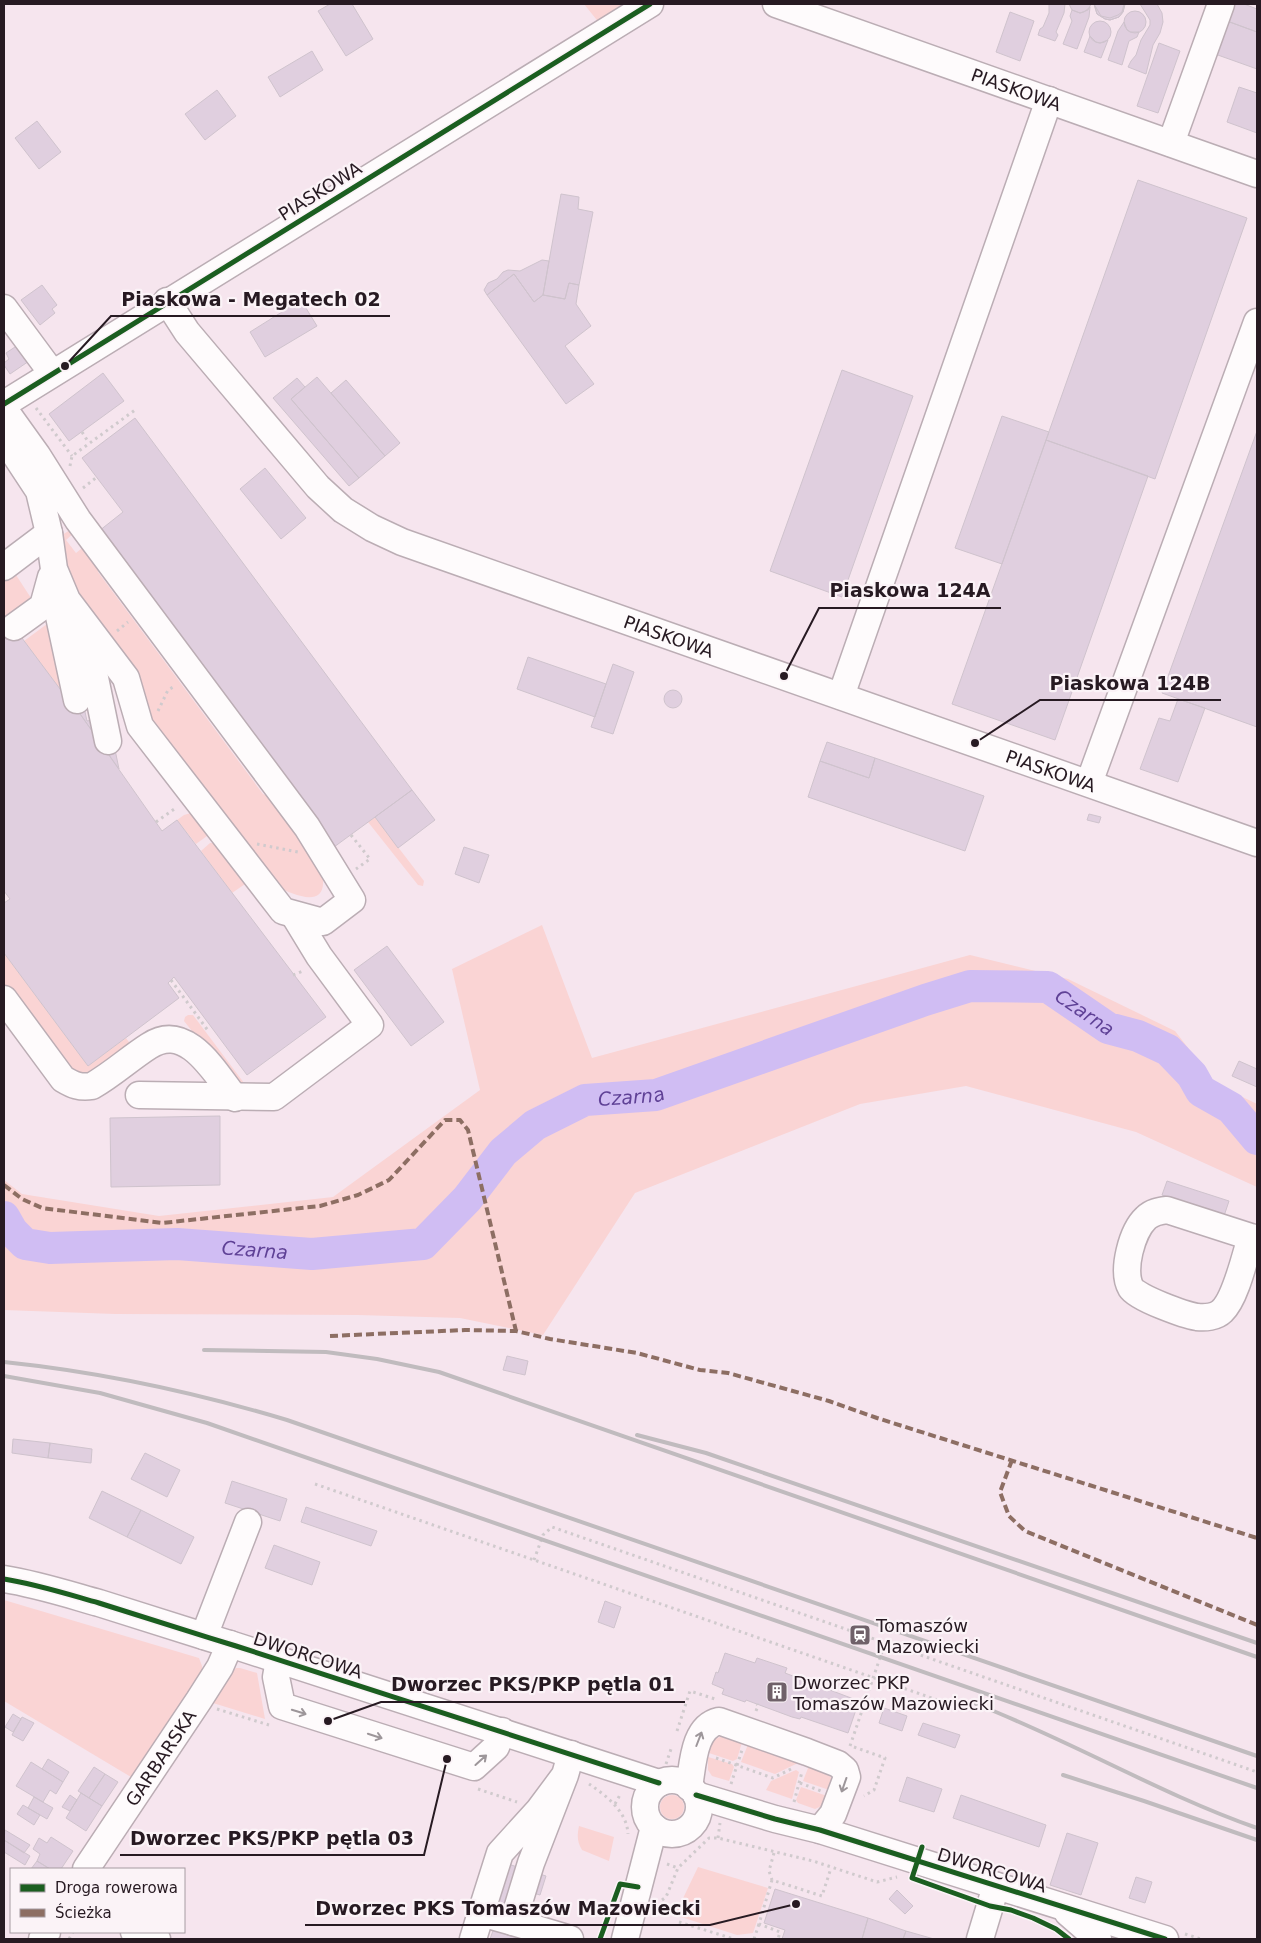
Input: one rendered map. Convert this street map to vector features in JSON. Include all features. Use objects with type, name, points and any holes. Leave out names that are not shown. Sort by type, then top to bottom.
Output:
[{"type":"street","name":"PIASKOWA","points":[[4,404],[167,301],[650,4]]},
{"type":"street","name":"PIASKOWA","points":[[776,4],[1257,174]]},
{"type":"street","points":[[1171,143],[1221,4]]},
{"type":"street","points":[[841,696],[1049,100]]},
{"type":"street","name":"PIASKOWA","points":[[167,301],[187,332],[318,487],[344,510],[372,528],[412,546],[1257,843]]},
{"type":"street","points":[[4,308],[52,374]]},
{"type":"street","points":[[1089,783],[1257,322]]},
{"type":"street","points":[[4,409],[78,520],[308,827],[352,900],[323,922],[283,911],[140,726],[126,678],[76,613],[54,569]]},
{"type":"street","points":[[4,438],[39,491],[49,533],[57,607],[76,700]]},
{"type":"street","points":[[4,567],[49,533]]},
{"type":"street","points":[[14,627],[43,606],[54,569]]},
{"type":"street","points":[[76,613],[93,720]]},
{"type":"street","points":[[76,613],[108,741]]},
{"type":"street","points":[[139,1095],[235,1098],[274,1097],[370,1026],[319,956],[294,915]]},
{"type":"street","points":[[4,999],[63,1078],[74,1086],[83,1088],[92,1086],[151,1044],[164,1039],[178,1040],[190,1045],[201,1055],[235,1098]]},
{"type":"street","points":[[1167,1210],[1254,1238],[1230,1302],[1221,1313],[1209,1317],[1196,1316],[1143,1298],[1132,1291],[1127,1280],[1126,1266],[1137,1231],[1145,1218],[1155,1212],[1167,1210]]},
{"type":"street","points":[[204,1636],[248,1522]]},
{"type":"street","name":"DWORCOWA","points":[[4,1579],[27,1582],[204,1636],[502,1731],[573,1763],[624,1789],[666,1824],[775,1819]]},
{"type":"street","name":"GARBARSKA","points":[[87,1868],[199,1700],[220,1667],[230,1644]]},
{"type":"street","points":[[279,1660],[276,1677],[282,1706],[378,1737],[474,1767],[496,1747],[502,1731]]},
{"type":"street","points":[[626,1936],[645,1856],[666,1824],[697,1815],[698,1805],[692,1791],[685,1744],[710,1723],[719,1721],[838,1764],[845,1770],[846,1777],[833,1814],[820,1830]]},
{"type":"street","points":[[504,1920],[500,1852],[545,1812],[573,1763]]},
{"type":"street","name":"DWORCOWA","points":[[573,1763],[660,1773],[670,1780],[680,1782],[692,1791],[775,1819],[820,1830],[915,1870],[996,1886],[1161,1936]]},
{"type":"street","points":[[626,1936],[656,1900],[666,1824],[646,1799],[660,1773]]},
{"type":"street","points":[[473,1939],[504,1920],[545,1868],[545,1812]]},
{"type":"street","points":[[980,1939],[996,1886]]},
{"type":"street","points":[[1060,1906],[1098,1939]]},
{"type":"street","points":[[504,1920],[558,1938]]},
{"type":"street","points":[[137,1933],[157,1939]]},
{"type":"path","points":[[69,473],[72,456],[134,410]]},
{"type":"path","points":[[82,432],[89,443]]},
{"type":"path","points":[[249,842],[312,855],[326,856]]},
{"type":"path","points":[[171,980],[212,1035]]},
{"type":"path","points":[[315,1484],[952,1705]]},
{"type":"path","points":[[534,1560],[543,1535],[552,1527],[1257,1772]]},
{"type":"path","points":[[850,1746],[885,1643]]},
{"type":"path","points":[[685,1744],[690,1691],[718,1700]]},
{"type":"path","points":[[841,1743],[885,1758],[874,1790],[860,1798]]},
{"type":"path","points":[[660,1773],[666,1764],[672,1744],[685,1744],[773,1778],[795,1768]]},
{"type":"path","points":[[573,1763],[591,1785],[615,1804],[628,1826],[628,1839]]},
{"type":"path","points":[[656,1900],[666,1897],[678,1868],[710,1838],[718,1838],[813,1861],[877,1882],[902,1876],[915,1870]]},
{"type":"path","points":[[754,1939],[772,1880],[769,1871],[774,1853]]},
{"type":"path","points":[[772,1880],[822,1896],[831,1868]]},
{"type":"path","points":[[678,1922],[734,1939]]},
{"type":"path","points":[[759,1924],[780,1932],[778,1939]]},
{"type":"path","points":[[1161,1936],[1201,1939]]},
{"type":"shaded area","points":[[584,4],[632,4],[600,24]]},
{"type":"shaded area","points":[[70,530],[76,531],[66,540],[76,553],[87,544],[96,556],[98,572],[263,794],[282,805],[319,867],[323,880],[322,889],[319,894],[313,897],[299,896],[278,887],[148,715],[75,594],[66,573],[62,535]]},
{"type":"shaded area","points":[[12,574],[16,575],[31,601],[8,619],[4,614],[4,577]]},
{"type":"shaded area","points":[[47,624],[50,625],[69,701],[24,641]]},
{"type":"shaded area","points":[[191,813],[208,832],[207,836],[196,844],[177,820]]},
{"type":"shaded area","points":[[375,817],[424,881],[423,886],[418,885],[368,822]]},
{"type":"shaded area","points":[[210,843],[215,843],[248,882],[232,893],[201,851]]},
{"type":"shaded area","points":[[542,925],[592,1058],[970,955],[1068,979],[1175,1031],[1216,1084],[1257,1104],[1257,1187],[1136,1132],[966,1086],[860,1104],[635,1193],[543,1335],[460,1318],[358,1315],[115,1314],[4,1310],[4,1180],[22,1194],[159,1216],[333,1197],[480,1090],[452,969]]},
{"type":"shaded area","points":[[4,953],[88,1066],[126,1038],[134,1049],[96,1076],[75,1077],[4,987]]},
{"type":"shaded area","points":[[188,1015],[193,1015],[244,1083],[236,1082],[228,1076],[184,1021]]},
{"type":"shaded area","points":[[4,1600],[199,1658],[202,1666],[202,1675],[136,1780],[4,1701]]},
{"type":"shaded area","points":[[236,1668],[257,1673],[265,1719],[213,1703]]},
{"type":"shaded area","points":[[728,1735],[743,1739],[737,1759],[733,1761],[703,1751],[714,1740]]},
{"type":"shaded area","points":[[749,1742],[799,1759],[798,1763],[775,1774],[741,1762]]},
{"type":"shaded area","points":[[708,1757],[732,1764],[734,1767],[729,1781],[712,1776],[708,1770]]},
{"type":"shaded area","points":[[810,1763],[831,1777],[835,1786],[835,1792],[803,1781]]},
{"type":"shaded area","points":[[796,1770],[799,1772],[792,1799],[766,1790],[771,1781]]},
{"type":"shaded area","points":[[801,1787],[827,1796],[824,1805],[815,1809],[798,1803],[796,1800]]},
{"type":"shaded area","points":[[672,1795],[681,1798],[684,1807],[681,1816],[672,1819],[663,1816],[660,1807],[663,1798]]},
{"type":"shaded area","points":[[579,1826],[614,1837],[609,1861],[582,1850],[578,1838]]},
{"type":"shaded area","points":[[698,1867],[768,1888],[753,1933],[737,1935],[675,1915]]},
{"type":"building","points":[[330,4],[352,4],[373,39],[346,56],[318,11]]},
{"type":"building","points":[[1049,4],[1065,4],[1055,41],[1038,35],[1049,13]]},
{"type":"building","points":[[1069,4],[1091,4],[1088,10],[1080,13],[1072,10]]},
{"type":"building","points":[[1094,4],[1101,16],[1110,18],[1122,12],[1125,4],[1123,12],[1119,17],[1110,20],[1105,19],[1097,14]]},
{"type":"building","points":[[1094,4],[1125,4],[1123,12],[1119,17],[1110,20],[1097,14]]},
{"type":"building","points":[[1140,4],[1157,4],[1162,13],[1163,22],[1160,33],[1153,45],[1146,74],[1128,67],[1136,55],[1141,40],[1150,25],[1150,20]]},
{"type":"building","points":[[1233,4],[1244,4],[1257,9],[1257,32],[1227,21]]},
{"type":"building","points":[[1090,7],[1089,17],[1077,49],[1063,44],[1072,21],[1070,16],[1072,10],[1080,13]]},
{"type":"building","points":[[1135,11],[1143,14],[1146,22],[1143,30],[1135,33],[1127,30],[1124,22],[1127,14]]},
{"type":"building","points":[[1010,12],[1034,21],[1020,61],[996,52]]},
{"type":"building","points":[[1100,21],[1108,24],[1111,32],[1108,40],[1100,43],[1092,40],[1089,32],[1092,24]]},
{"type":"building","points":[[1227,21],[1257,32],[1257,69],[1215,54]]},
{"type":"building","points":[[1124,22],[1127,30],[1130,32],[1139,32],[1137,37],[1129,41],[1122,65],[1108,60],[1118,31]]},
{"type":"building","points":[[1090,36],[1100,43],[1108,40],[1101,58],[1084,52]]},
{"type":"building","points":[[1159,43],[1180,51],[1158,113],[1137,106]]},
{"type":"building","points":[[312,51],[323,70],[280,97],[268,77]]},
{"type":"building","points":[[1239,87],[1257,93],[1257,133],[1227,122]]},
{"type":"building","points":[[217,90],[236,116],[205,140],[185,114]]},
{"type":"building","points":[[37,121],[61,152],[39,169],[15,138]]},
{"type":"building","points":[[1138,180],[1247,218],[1155,479],[1046,440]]},
{"type":"building","points":[[561,194],[579,197],[578,209],[593,212],[579,285],[569,283],[565,299],[543,295]]},
{"type":"building","points":[[542,260],[549,261],[543,295],[534,302],[514,274],[487,295],[484,290],[488,283],[497,279],[503,272],[508,270],[520,271]]},
{"type":"building","points":[[514,274],[534,302],[543,295],[565,299],[569,283],[579,285],[576,304],[591,326],[565,346],[594,384],[566,404],[487,295]]},
{"type":"building","points":[[42,285],[57,305],[52,309],[55,313],[40,325],[21,300]]},
{"type":"building","points":[[301,300],[317,326],[265,357],[250,332]]},
{"type":"building","points":[[18,345],[35,357],[10,374],[4,365],[9,359],[6,353]]},
{"type":"building","points":[[842,370],[913,396],[842,597],[770,571]]},
{"type":"building","points":[[103,373],[124,401],[69,441],[49,414]]},
{"type":"building","points":[[317,377],[385,456],[359,478],[291,399]]},
{"type":"building","points":[[297,378],[305,387],[291,399],[359,478],[349,486],[273,398]]},
{"type":"building","points":[[346,380],[400,443],[385,456],[331,393]]},
{"type":"building","points":[[1002,416],[1049,432],[1002,564],[955,548]]},
{"type":"building","points":[[135,418],[412,790],[334,847],[99,531],[123,512],[82,458]]},
{"type":"building","points":[[1257,431],[1257,727],[1162,693]]},
{"type":"building","points":[[1046,440],[1148,476],[1055,740],[952,704]]},
{"type":"building","points":[[265,468],[306,518],[281,539],[240,489]]},
{"type":"building","points":[[4,614],[69,701],[71,701],[162,831],[177,820],[326,1017],[247,1075],[174,977],[168,983],[179,998],[88,1066],[4,953],[4,903],[10,899],[4,891]]},
{"type":"building","points":[[528,657],[606,684],[595,717],[517,689]]},
{"type":"building","points":[[613,664],[634,672],[613,734],[591,727]]},
{"type":"building","points":[[669,690],[677,690],[682,695],[680,706],[669,708],[664,703],[664,695]]},
{"type":"building","points":[[82,698],[87,721],[93,720],[113,740],[119,769],[71,701]]},
{"type":"building","points":[[1178,699],[1205,708],[1178,782],[1140,769],[1159,718],[1170,721]]},
{"type":"building","points":[[827,742],[875,758],[869,778],[820,761]]},
{"type":"building","points":[[875,758],[984,796],[965,851],[808,797],[820,761],[869,778]]},
{"type":"building","points":[[412,790],[435,820],[398,848],[375,817]]},
{"type":"building","points":[[1089,814],[1101,817],[1099,823],[1087,820]]},
{"type":"building","points":[[464,847],[489,855],[479,883],[455,874]]},
{"type":"building","points":[[387,946],[444,1022],[411,1046],[354,970]]},
{"type":"building","points":[[1239,1061],[1257,1069],[1257,1087],[1232,1076]]},
{"type":"building","points":[[220,1116],[220,1185],[111,1187],[110,1118]]},
{"type":"building","points":[[1167,1181],[1229,1201],[1224,1216],[1162,1195]]},
{"type":"building","points":[[507,1356],[528,1361],[525,1375],[503,1370]]},
{"type":"building","points":[[13,1439],[50,1443],[48,1458],[12,1453]]},
{"type":"building","points":[[50,1443],[92,1449],[91,1463],[48,1458]]},
{"type":"building","points":[[145,1453],[180,1470],[167,1497],[131,1479]]},
{"type":"building","points":[[232,1481],[287,1499],[280,1521],[225,1503]]},
{"type":"building","points":[[102,1491],[141,1510],[127,1537],[89,1518]]},
{"type":"building","points":[[306,1507],[377,1531],[371,1546],[301,1522]]},
{"type":"building","points":[[141,1510],[194,1537],[181,1564],[127,1537]]},
{"type":"building","points":[[274,1545],[320,1562],[312,1585],[265,1568]]},
{"type":"building","points":[[605,1601],[621,1607],[614,1628],[598,1622]]},
{"type":"building","name":"Dworzec PKP Tomaszów Mazowiecki","points":[[725,1653],[755,1663],[757,1658],[787,1668],[785,1673],[859,1701],[848,1733],[722,1694],[724,1689],[712,1684]]},
{"type":"building","points":[[884,1708],[907,1716],[902,1731],[879,1723]]},
{"type":"building","points":[[13,1714],[21,1719],[13,1732],[5,1727]]},
{"type":"building","points":[[22,1717],[34,1723],[23,1741],[12,1735]]},
{"type":"building","points":[[923,1723],[960,1735],[955,1748],[918,1735]]},
{"type":"building","points":[[48,1759],[69,1772],[63,1782],[42,1769]]},
{"type":"building","points":[[31,1762],[63,1782],[56,1794],[50,1790],[43,1802],[16,1786]]},
{"type":"building","points":[[94,1767],[105,1774],[89,1798],[78,1791]]},
{"type":"building","points":[[105,1774],[118,1782],[102,1806],[89,1798]]},
{"type":"building","points":[[907,1777],[942,1789],[934,1812],[899,1801]]},
{"type":"building","points":[[81,1793],[102,1806],[86,1831],[66,1818]]},
{"type":"building","points":[[70,1795],[77,1800],[70,1811],[62,1807]]},
{"type":"building","points":[[961,1795],[1046,1825],[1039,1847],[953,1818]]},
{"type":"building","points":[[34,1797],[53,1808],[47,1819],[28,1808]]},
{"type":"building","points":[[23,1805],[40,1815],[34,1825],[17,1814]]},
{"type":"building","points":[[5,1830],[30,1845],[24,1853],[4,1840]]},
{"type":"building","points":[[1067,1833],[1098,1843],[1081,1895],[1050,1885]]},
{"type":"building","points":[[51,1837],[73,1851],[62,1868],[48,1868],[37,1861],[40,1854],[33,1849],[39,1838],[47,1843]]},
{"type":"building","points":[[4,1840],[30,1856],[25,1865],[4,1852]]},
{"type":"building","points":[[489,1858],[546,1876],[540,1895],[520,1889],[512,1916],[492,1910]]},
{"type":"building","points":[[37,1861],[48,1868],[32,1868]]},
{"type":"building","points":[[1136,1877],[1152,1882],[1145,1903],[1129,1898]]},
{"type":"building","points":[[775,1889],[868,1918],[862,1939],[782,1939],[785,1930],[764,1923]]},
{"type":"building","points":[[897,1890],[913,1906],[905,1914],[889,1899]]},
{"type":"building","points":[[868,1918],[906,1931],[903,1939],[862,1939]]},
{"type":"building","points":[[494,1928],[526,1939],[490,1939]]},
{"type":"building","points":[[906,1931],[934,1939],[903,1939]]},
{"type":"waterway","name":"Czarna","points":[[4,1217],[12,1231],[25,1244],[50,1248],[177,1244],[312,1254],[423,1244],[467,1199],[503,1152],[535,1125],[585,1100],[656,1095],[925,1000],[970,986],[1048,987],[1108,1028],[1138,1036],[1168,1050],[1192,1075],[1201,1091],[1231,1108],[1257,1139]]},
{"type":"railway","points":[[204,1350],[326,1352],[377,1359],[439,1372],[1257,1657]]},
{"type":"railway","points":[[4,1362],[76,1371],[147,1384],[287,1420],[1257,1756]]},
{"type":"railway","points":[[4,1376],[100,1393],[207,1423],[1257,1788]]},
{"type":"railway","points":[[637,1435],[706,1453],[1257,1643]]},
{"type":"railway","points":[[976,1704],[1047,1734],[1151,1784],[1257,1828]]},
{"type":"railway","points":[[1063,1775],[1257,1840]]},
{"type":"marked path","points":[[4,1185],[22,1199],[42,1208],[162,1223],[320,1206],[358,1195],[389,1180],[445,1120],[460,1120],[468,1130],[516,1331]]},
{"type":"marked path","points":[[330,1336],[465,1330],[516,1331],[550,1339],[637,1353],[700,1370],[728,1373],[829,1401],[877,1418],[1257,1538]]},
{"type":"marked path","points":[[1012,1460],[1000,1492],[1009,1516],[1025,1531],[1257,1625]]},
{"type":"cycle path","points":[[4,404],[650,4]]},
{"type":"cycle path","points":[[4,1579],[40,1586],[99,1603],[659,1783]]},
{"type":"cycle path","points":[[696,1795],[775,1819],[820,1830],[1165,1939]]},
{"type":"cycle path","points":[[922,1847],[912,1878],[990,1906],[1011,1910],[1033,1918],[1056,1929],[1069,1939]]},
{"type":"cycle path","points":[[600,1939],[620,1884],[638,1887]]},
{"type":"place","name":"Piaskowa - Megatech 02","points":[[65,366]]},
{"type":"place","name":"Piaskowa 124A","points":[[784,676]]},
{"type":"place","name":"Piaskowa 124B","points":[[975,743]]},
{"type":"place","name":"Tomaszów Mazowiecki","points":[[860,1635]]},
{"type":"place","name":"Dworzec PKP Tomaszów Mazowiecki","points":[[777,1692]]},
{"type":"place","name":"Dworzec PKS/PKP pętla 01","points":[[328,1721]]},
{"type":"place","name":"Dworzec PKS/PKP pętla 03","points":[[447,1759]]},
{"type":"place","name":"Dworzec PKS Tomaszów Mazowiecki","points":[[796,1904]]}]
